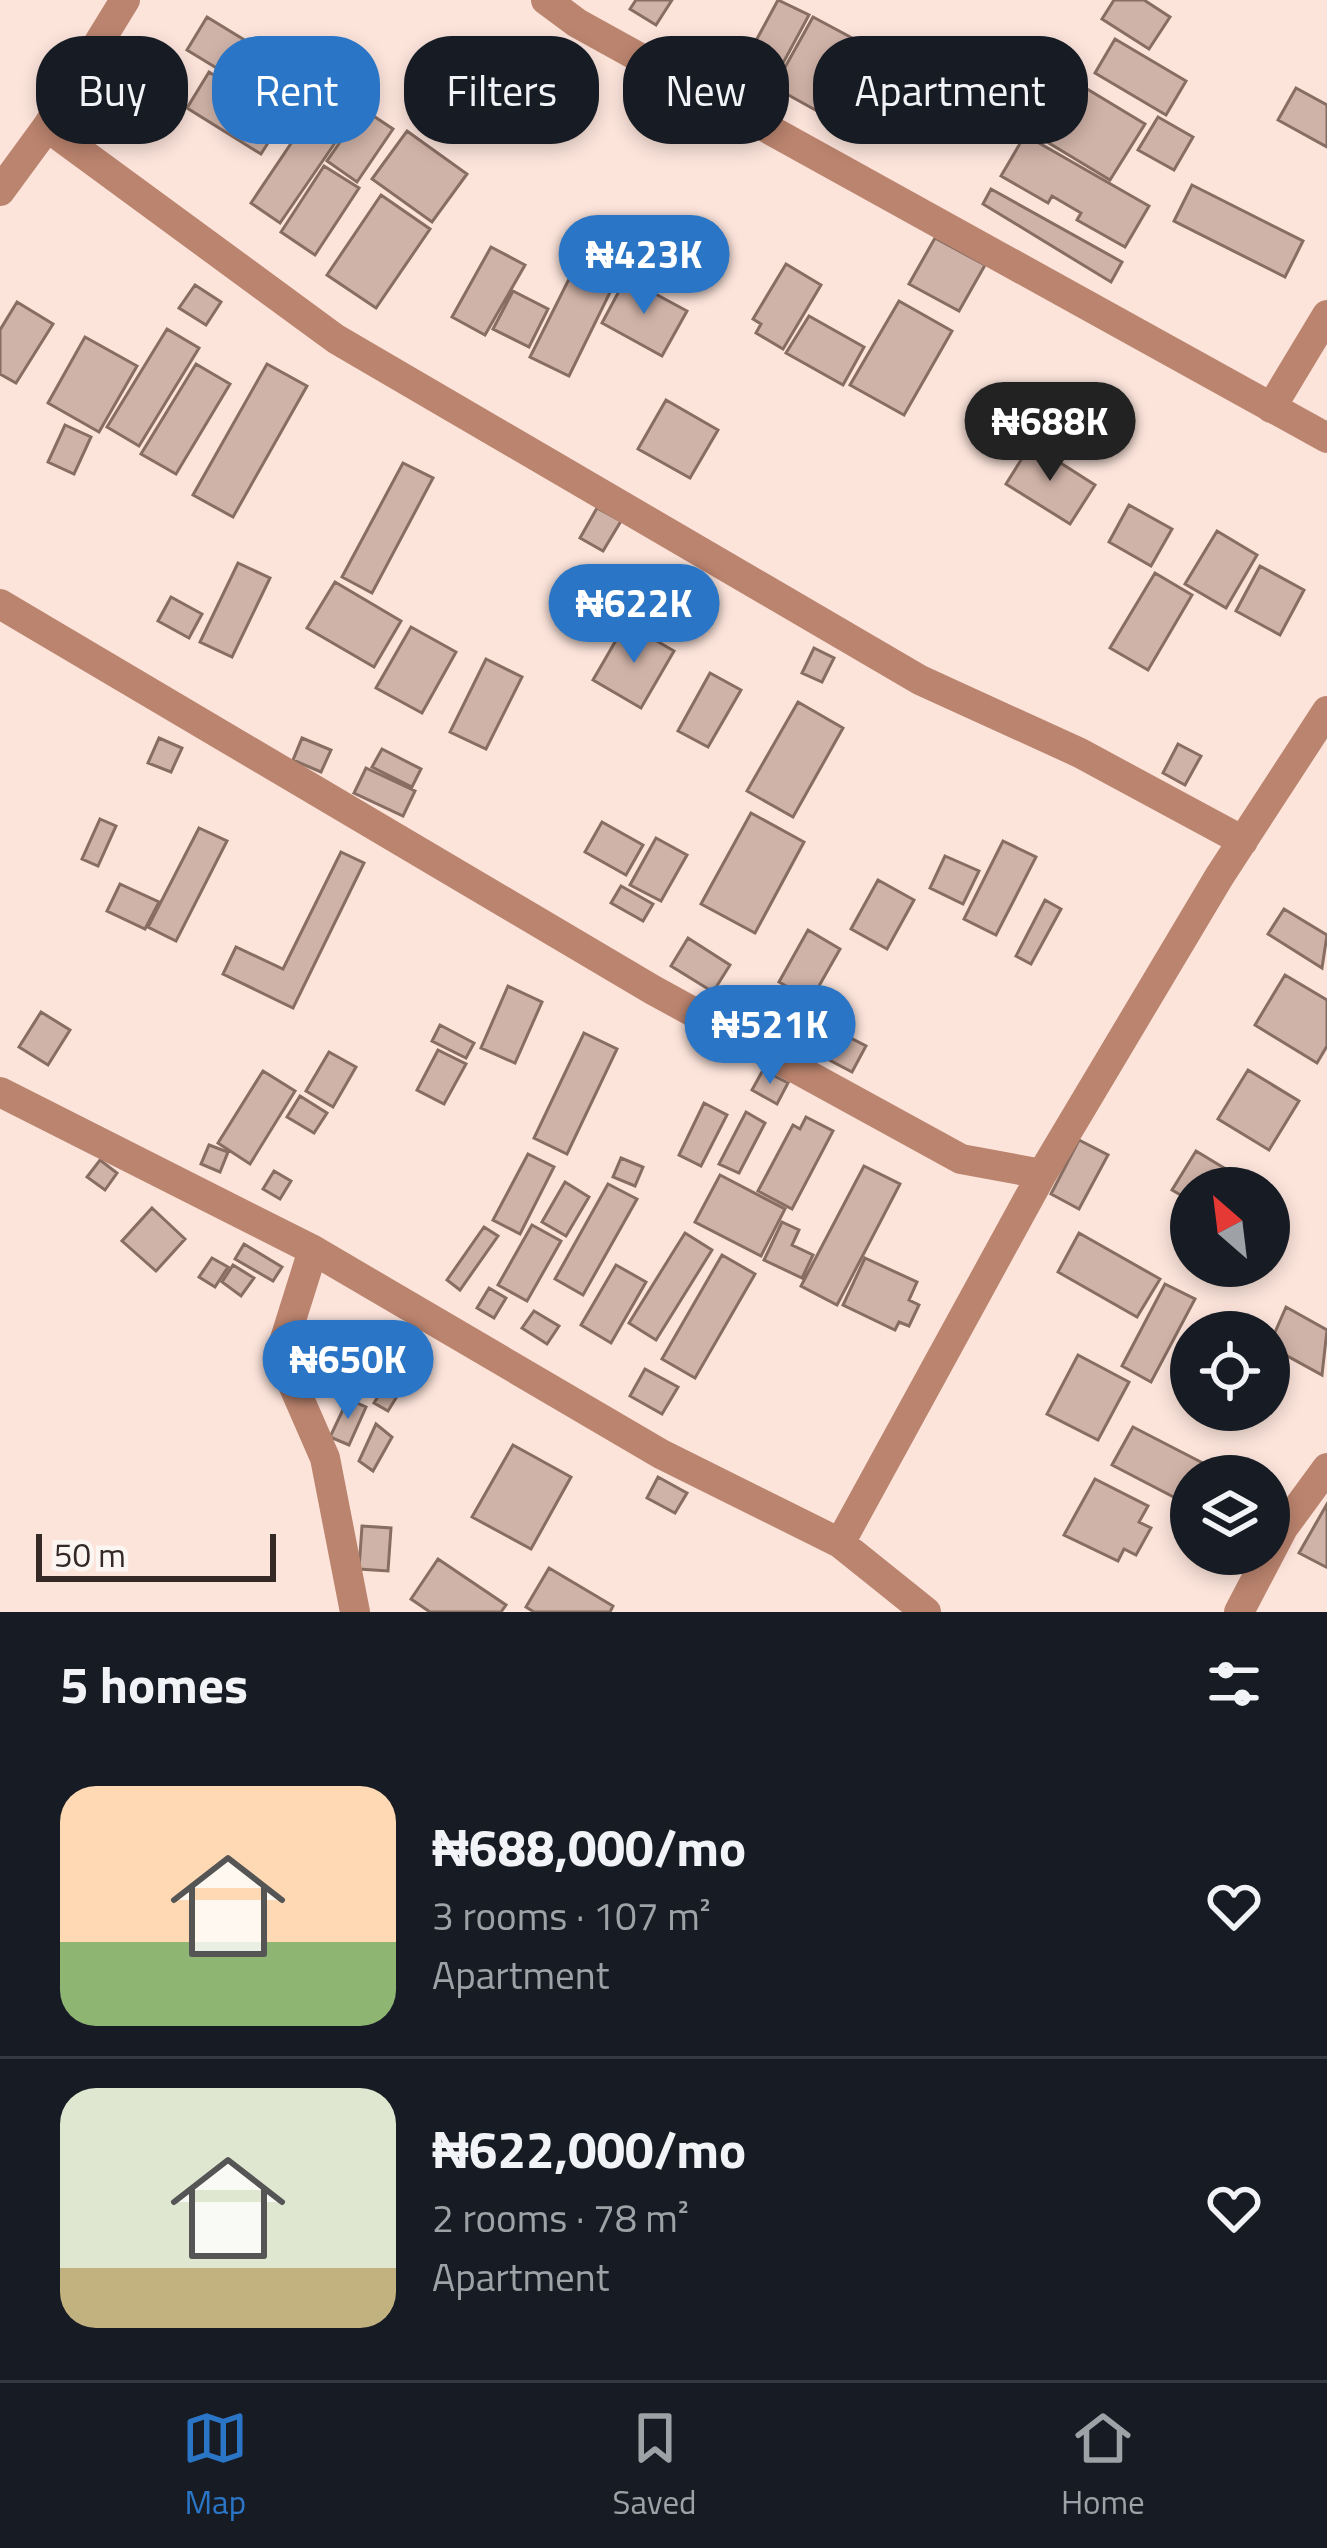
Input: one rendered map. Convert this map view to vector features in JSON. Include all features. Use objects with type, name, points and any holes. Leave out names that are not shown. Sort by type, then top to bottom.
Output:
[{"type":"street","points":[[103,36],[125,0]]},
{"type":"street","points":[[546,0],[585,11],[1327,438]]},
{"type":"street","points":[[0,191],[36,142]]},
{"type":"street","points":[[70,144],[335,339],[920,680],[1080,753],[1243,841]]},
{"type":"street","points":[[1271,408],[1327,315]]},
{"type":"street","points":[[0,604],[652,990],[961,1159],[1042,1174]]},
{"type":"street","points":[[841,1543],[1042,1174],[1327,711]]},
{"type":"street","points":[[0,1092],[313,1250],[662,1454],[841,1543],[926,1612]]},
{"type":"street","points":[[313,1250],[280,1355],[325,1458],[355,1612]]},
{"type":"street","points":[[1239,1612],[1283,1528],[1327,1468]]},
{"type":"building","points":[[636,0],[672,0],[656,25],[630,9]]},
{"type":"building","points":[[778,0],[809,15],[789,52],[789,36],[759,36]]},
{"type":"building","points":[[1114,0],[1144,0],[1170,17],[1149,49],[1102,19]]},
{"type":"building","points":[[207,17],[238,36],[212,36],[212,65],[188,48]]},
{"type":"building","points":[[813,17],[848,36],[813,36],[813,109],[789,95],[789,60]]},
{"type":"building","points":[[1115,39],[1186,81],[1166,115],[1095,73]]},
{"type":"building","points":[[209,72],[212,74],[212,124],[188,106]]},
{"type":"building","points":[[1296,88],[1327,105],[1327,147],[1278,120]]},
{"type":"building","points":[[1088,90],[1145,124],[1110,180],[1050,144],[1088,144]]},
{"type":"building","points":[[1158,117],[1193,137],[1174,170],[1138,150]]},
{"type":"building","points":[[380,120],[393,129],[357,182],[327,161],[339,144],[380,144]]},
{"type":"building","points":[[404,135],[404,144],[425,144],[467,174],[432,222],[372,179]]},
{"type":"building","points":[[245,144],[267,144],[261,154]]},
{"type":"building","points":[[291,144],[334,144],[280,223],[251,203]]},
{"type":"building","points":[[1020,144],[1041,144],[1149,206],[1125,247],[1077,220],[1081,213],[1052,196],[1048,203],[1001,176]]},
{"type":"building","points":[[324,166],[359,188],[315,255],[281,232]]},
{"type":"building","points":[[1192,185],[1303,241],[1285,277],[1174,221]]},
{"type":"building","points":[[991,189],[1122,262],[1111,282],[983,204]]},
{"type":"building","points":[[381,195],[430,229],[376,308],[327,275]]},
{"type":"building","points":[[935,238],[985,265],[959,311],[909,284]]},
{"type":"building","points":[[491,247],[525,265],[485,335],[452,317]]},
{"type":"building","points":[[584,249],[622,268],[569,376],[530,357]]},
{"type":"building","points":[[786,264],[821,285],[783,349],[756,333],[761,324],[753,319]]},
{"type":"building","points":[[626,278],[687,311],[662,356],[602,323]]},
{"type":"building","points":[[195,285],[221,302],[206,325],[179,308]]},
{"type":"building","points":[[513,291],[548,309],[529,347],[493,329]]},
{"type":"building","points":[[899,301],[952,331],[904,415],[850,385]]},
{"type":"building","points":[[17,302],[53,324],[16,383],[0,374],[0,330]]},
{"type":"building","points":[[809,316],[864,347],[843,385],[786,353]]},
{"type":"building","points":[[167,329],[199,348],[139,446],[107,427]]},
{"type":"building","points":[[85,337],[137,366],[99,432],[48,403]]},
{"type":"building","points":[[196,364],[230,384],[176,474],[141,454]]},
{"type":"building","points":[[267,364],[307,386],[233,517],[193,495]]},
{"type":"building","points":[[666,400],[718,430],[690,478],[638,449]]},
{"type":"building","points":[[65,425],[91,437],[74,474],[48,462]]},
{"type":"building","points":[[1031,444],[1095,485],[1070,524],[1006,484]]},
{"type":"building","points":[[403,463],[433,478],[372,593],[342,577]]},
{"type":"building","points":[[1129,505],[1172,529],[1151,566],[1109,542]]},
{"type":"building","points":[[597,508],[621,521],[603,551],[580,538]]},
{"type":"building","points":[[1217,531],[1257,555],[1226,608],[1185,584]]},
{"type":"building","points":[[238,563],[270,578],[232,657],[200,642]]},
{"type":"building","points":[[1260,566],[1304,590],[1280,635],[1236,611]]},
{"type":"building","points":[[1155,573],[1192,595],[1148,670],[1110,648]]},
{"type":"building","points":[[335,582],[401,621],[374,667],[307,628]]},
{"type":"building","points":[[171,597],[202,614],[189,638],[158,621]]},
{"type":"building","points":[[626,623],[674,651],[641,708],[593,680]]},
{"type":"building","points":[[411,627],[456,652],[422,713],[376,688]]},
{"type":"building","points":[[814,648],[834,658],[822,682],[802,673]]},
{"type":"building","points":[[486,659],[522,677],[486,749],[450,732]]},
{"type":"building","points":[[710,673],[741,690],[708,747],[678,731]]},
{"type":"building","points":[[798,702],[843,728],[793,817],[747,791]]},
{"type":"building","points":[[159,738],[182,748],[171,772],[148,763]]},
{"type":"building","points":[[302,738],[331,750],[321,772],[293,760]]},
{"type":"building","points":[[1178,744],[1201,756],[1185,785],[1163,773]]},
{"type":"building","points":[[382,749],[421,769],[412,787],[372,767]]},
{"type":"building","points":[[366,768],[415,791],[403,816],[354,793]]},
{"type":"building","points":[[751,813],[804,842],[755,933],[701,904]]},
{"type":"building","points":[[100,819],[116,826],[98,866],[82,859]]},
{"type":"building","points":[[602,822],[643,845],[626,875],[585,852]]},
{"type":"building","points":[[199,828],[227,841],[176,941],[148,927]]},
{"type":"building","points":[[656,838],[687,855],[661,901],[630,885]]},
{"type":"building","points":[[1003,841],[1036,857],[996,935],[964,919]]},
{"type":"building","points":[[341,852],[364,863],[293,1008],[223,974],[236,947],[283,969]]},
{"type":"building","points":[[945,856],[979,871],[963,904],[930,888]]},
{"type":"building","points":[[878,880],[914,900],[887,949],[851,929]]},
{"type":"building","points":[[120,884],[159,902],[145,929],[107,911]]},
{"type":"building","points":[[621,886],[653,904],[643,921],[611,903]]},
{"type":"building","points":[[1045,900],[1061,909],[1031,964],[1016,956]]},
{"type":"building","points":[[1284,909],[1327,935],[1322,968],[1268,934]]},
{"type":"building","points":[[808,930],[840,949],[811,1000],[779,982]]},
{"type":"building","points":[[688,938],[730,965],[713,992],[671,966]]},
{"type":"building","points":[[1285,975],[1327,1000],[1327,1046],[1317,1063],[1255,1025]]},
{"type":"building","points":[[508,986],[542,1002],[515,1063],[481,1048]]},
{"type":"building","points":[[41,1012],[70,1030],[48,1065],[19,1047]]},
{"type":"building","points":[[817,1012],[843,1027],[833,1047],[805,1032]]},
{"type":"building","points":[[440,1025],[474,1043],[466,1058],[432,1041]]},
{"type":"building","points":[[584,1033],[617,1049],[567,1154],[534,1138]]},
{"type":"building","points":[[841,1033],[866,1046],[852,1072],[801,1045],[805,1036],[832,1050]]},
{"type":"building","points":[[438,1050],[466,1064],[444,1104],[417,1090]]},
{"type":"building","points":[[329,1052],[356,1067],[333,1107],[306,1091]]},
{"type":"building","points":[[763,1070],[788,1083],[777,1104],[752,1090]]},
{"type":"building","points":[[1248,1070],[1299,1101],[1269,1150],[1218,1119]]},
{"type":"building","points":[[263,1071],[295,1091],[250,1164],[218,1143]]},
{"type":"building","points":[[300,1096],[327,1113],[314,1133],[287,1117]]},
{"type":"building","points":[[704,1103],[727,1115],[701,1166],[679,1155]]},
{"type":"building","points":[[746,1112],[765,1123],[739,1173],[719,1164]]},
{"type":"building","points":[[806,1117],[833,1131],[792,1209],[758,1191],[793,1125],[800,1129]]},
{"type":"building","points":[[1079,1140],[1108,1155],[1079,1209],[1051,1194]]},
{"type":"building","points":[[209,1145],[228,1152],[220,1172],[201,1164]]},
{"type":"building","points":[[1196,1151],[1222,1167],[1186,1167]]},
{"type":"building","points":[[528,1154],[554,1167],[520,1234],[493,1220]]},
{"type":"building","points":[[621,1158],[643,1167],[635,1186],[613,1177]]},
{"type":"building","points":[[100,1160],[117,1173],[105,1190],[87,1177]]},
{"type":"building","points":[[864,1166],[900,1184],[837,1305],[801,1286]]},
{"type":"building","points":[[274,1171],[291,1181],[280,1199],[263,1189]]},
{"type":"building","points":[[720,1175],[785,1209],[761,1256],[695,1222]]},
{"type":"building","points":[[565,1182],[589,1197],[566,1236],[542,1222]]},
{"type":"building","points":[[608,1184],[637,1199],[583,1295],[555,1279]]},
{"type":"building","points":[[152,1208],[185,1239],[156,1271],[122,1241]]},
{"type":"building","points":[[782,1222],[799,1230],[792,1245],[813,1255],[802,1278],[764,1260]]},
{"type":"building","points":[[532,1225],[561,1241],[527,1301],[498,1285]]},
{"type":"building","points":[[484,1227],[498,1236],[460,1290],[447,1280]]},
{"type":"building","points":[[685,1233],[712,1250],[656,1340],[629,1323]]},
{"type":"building","points":[[1079,1233],[1160,1279],[1137,1317],[1058,1272]]},
{"type":"building","points":[[244,1244],[282,1267],[273,1281],[235,1259]]},
{"type":"building","points":[[722,1255],[755,1274],[695,1378],[662,1359]]},
{"type":"building","points":[[212,1258],[228,1267],[215,1287],[199,1277]]},
{"type":"building","points":[[865,1258],[917,1282],[909,1300],[919,1305],[909,1326],[899,1322],[895,1330],[843,1305]]},
{"type":"building","points":[[233,1265],[254,1278],[241,1296],[222,1282]]},
{"type":"building","points":[[616,1265],[646,1282],[611,1343],[581,1325]]},
{"type":"building","points":[[1165,1284],[1195,1299],[1189,1311],[1170,1311],[1170,1346],[1151,1382],[1122,1366]]},
{"type":"building","points":[[489,1288],[506,1298],[494,1318],[477,1308]]},
{"type":"building","points":[[1286,1307],[1327,1330],[1322,1375],[1290,1357],[1290,1311],[1284,1311]]},
{"type":"building","points":[[534,1311],[559,1326],[547,1344],[522,1328]]},
{"type":"building","points":[[1078,1355],[1129,1382],[1098,1440],[1047,1414]]},
{"type":"building","points":[[401,1359],[415,1367],[388,1411],[374,1403]]},
{"type":"building","points":[[645,1369],[678,1387],[662,1414],[630,1396]]},
{"type":"building","points":[[348,1399],[366,1407],[349,1445],[330,1437]]},
{"type":"building","points":[[376,1424],[392,1437],[373,1471],[359,1461]]},
{"type":"building","points":[[1133,1427],[1187,1455],[1170,1455],[1170,1495],[1112,1465]]},
{"type":"building","points":[[513,1445],[571,1477],[531,1549],[472,1517]]},
{"type":"building","points":[[658,1477],[687,1493],[675,1513],[647,1498]]},
{"type":"building","points":[[1095,1479],[1148,1506],[1139,1522],[1151,1528],[1136,1555],[1124,1549],[1118,1561],[1064,1535]]},
{"type":"building","points":[[1327,1504],[1327,1565],[1326,1567],[1299,1553]]},
{"type":"building","points":[[362,1526],[391,1528],[388,1571],[359,1569]]},
{"type":"building","points":[[438,1559],[506,1605],[501,1612],[430,1612],[411,1599]]},
{"type":"building","points":[[549,1568],[613,1606],[610,1612],[534,1612],[526,1607]]}]
